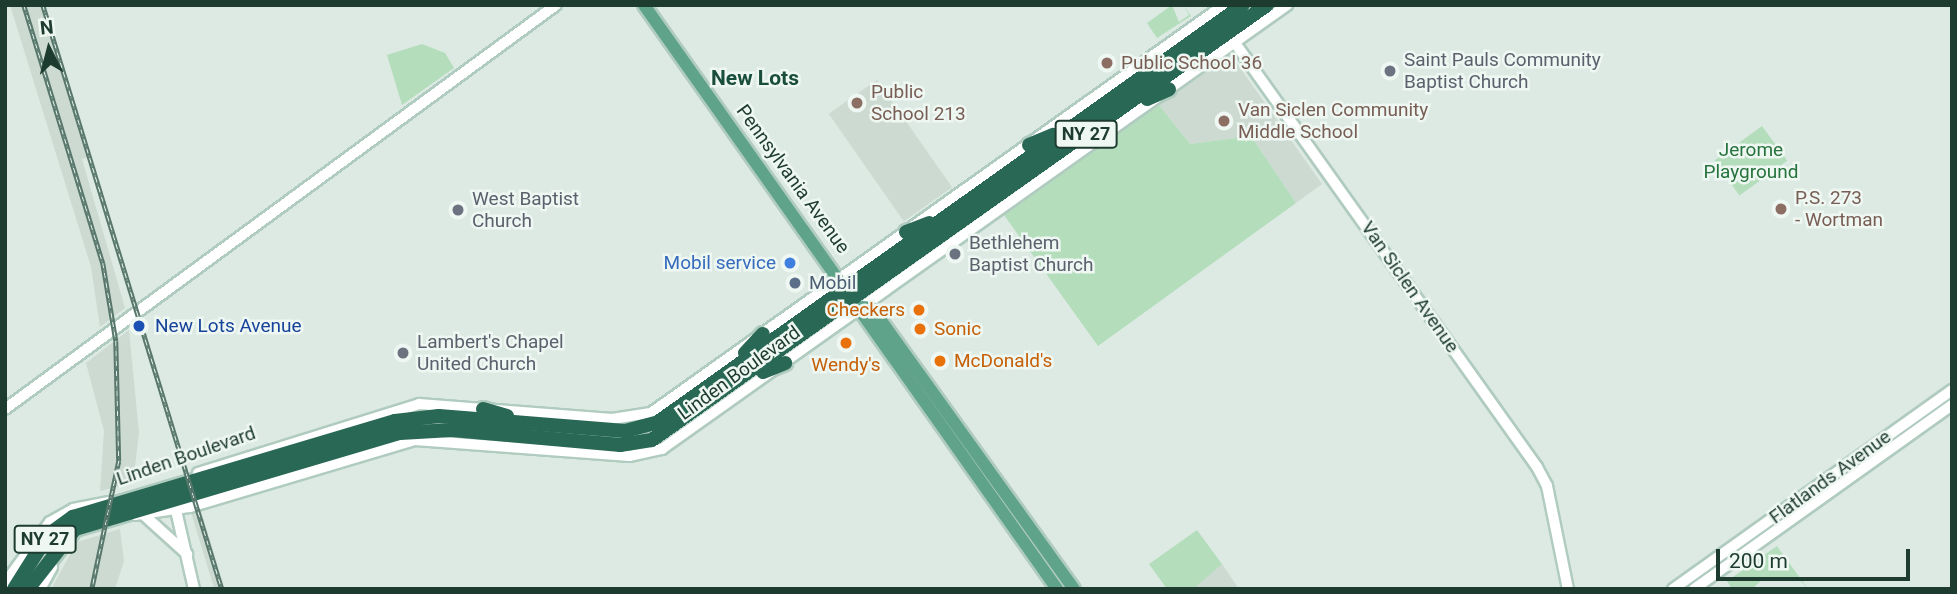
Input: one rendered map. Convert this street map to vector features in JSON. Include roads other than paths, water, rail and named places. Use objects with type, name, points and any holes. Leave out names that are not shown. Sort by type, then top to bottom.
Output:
[{"type":"highway","name":"Linden Boulevard","points":[[28,589],[63,538],[90,524],[412,430],[643,443],[852,293],[1065,150],[1115,105],[1243,5]]},
{"type":"highway","name":"Linden Boulevard","points":[[1220,23],[1266,5]]},
{"type":"highway","points":[[1115,105],[1146,61]]},
{"type":"highway","points":[[1115,105],[1169,89]]},
{"type":"highway","name":"Linden Boulevard","points":[[852,293],[947,217],[1074,127],[1115,105]]},
{"type":"highway","points":[[1028,145],[1074,127]]},
{"type":"highway","points":[[1033,186],[1065,150]]},
{"type":"highway","points":[[906,232],[947,217]]},
{"type":"highway","points":[[731,379],[763,334]]},
{"type":"highway","points":[[731,379],[785,363]]},
{"type":"highway","name":"Linden Boulevard","points":[[14,589],[58,526],[113,501],[173,500],[408,418],[647,427],[731,379]]},
{"type":"highway","points":[[483,409],[531,424]]},
{"type":"main road","name":"Pennsylvania Avenue","points":[[644,5],[852,293],[862,315],[1057,589]]},
{"type":"main road","name":"Pennsylvania Avenue","points":[[852,293],[872,308],[1074,589]]},
{"type":"street","points":[[5,409],[556,5]]},
{"type":"street","name":"Linden Boulevard","points":[[5,583],[50,522],[82,506],[113,501],[405,406],[638,418],[763,334],[852,293],[1033,186],[1169,89],[1220,23],[1224,5]]},
{"type":"street","name":"Linden Boulevard","points":[[122,515],[142,516],[173,500],[415,440],[646,453],[673,444],[785,363],[906,232],[1146,61],[1220,23],[1287,5]]},
{"type":"street","name":"Van Siclen Avenue","points":[[1220,23],[1538,467],[1547,486],[1567,589]]},
{"type":"street","name":"Flatlands Avenue","points":[[1673,589],[1952,390]]},
{"type":"street","name":"Flatlands Avenue","points":[[1694,589],[1952,405]]},
{"type":"street","points":[[173,500],[194,589]]},
{"type":"street","points":[[142,516],[163,527],[188,555]]},
{"type":"street","points":[[40,589],[57,558],[90,524]]},
{"type":"railway","points":[[24,5],[103,263],[116,341],[119,461],[92,589]]},
{"type":"railway","points":[[43,5],[222,589]]},
{"type":"place","name":"Public School 36","points":[[1107,63]]},
{"type":"place","name":"Saint Pauls Community Baptist Church","points":[[1390,71]]},
{"type":"place","name":"Public School 213","points":[[857,103]]},
{"type":"place","name":"Van Siclen Community Middle School","points":[[1224,121]]},
{"type":"place","name":"P.S. 273 - Wortman","points":[[1781,209]]},
{"type":"place","name":"West Baptist Church","points":[[458,210]]},
{"type":"place","name":"Bethlehem Baptist Church","points":[[955,254]]},
{"type":"place","name":"Mobil service","points":[[790,263]]},
{"type":"place","name":"Mobil","points":[[795,283]]},
{"type":"place","name":"Checkers","points":[[919,310]]},
{"type":"place","name":"New Lots Avenue","points":[[139,326]]},
{"type":"place","name":"Sonic","points":[[920,329]]},
{"type":"place","name":"Wendy's","points":[[846,343]]},
{"type":"place","name":"Lambert's Chapel United Church","points":[[403,353]]},
{"type":"place","name":"McDonald's","points":[[940,361]]},
{"type":"district","name":"New Lots","points":[[755,78]]},
{"type":"park label","name":"Jerome Playground","points":[[1751,161]]}]
